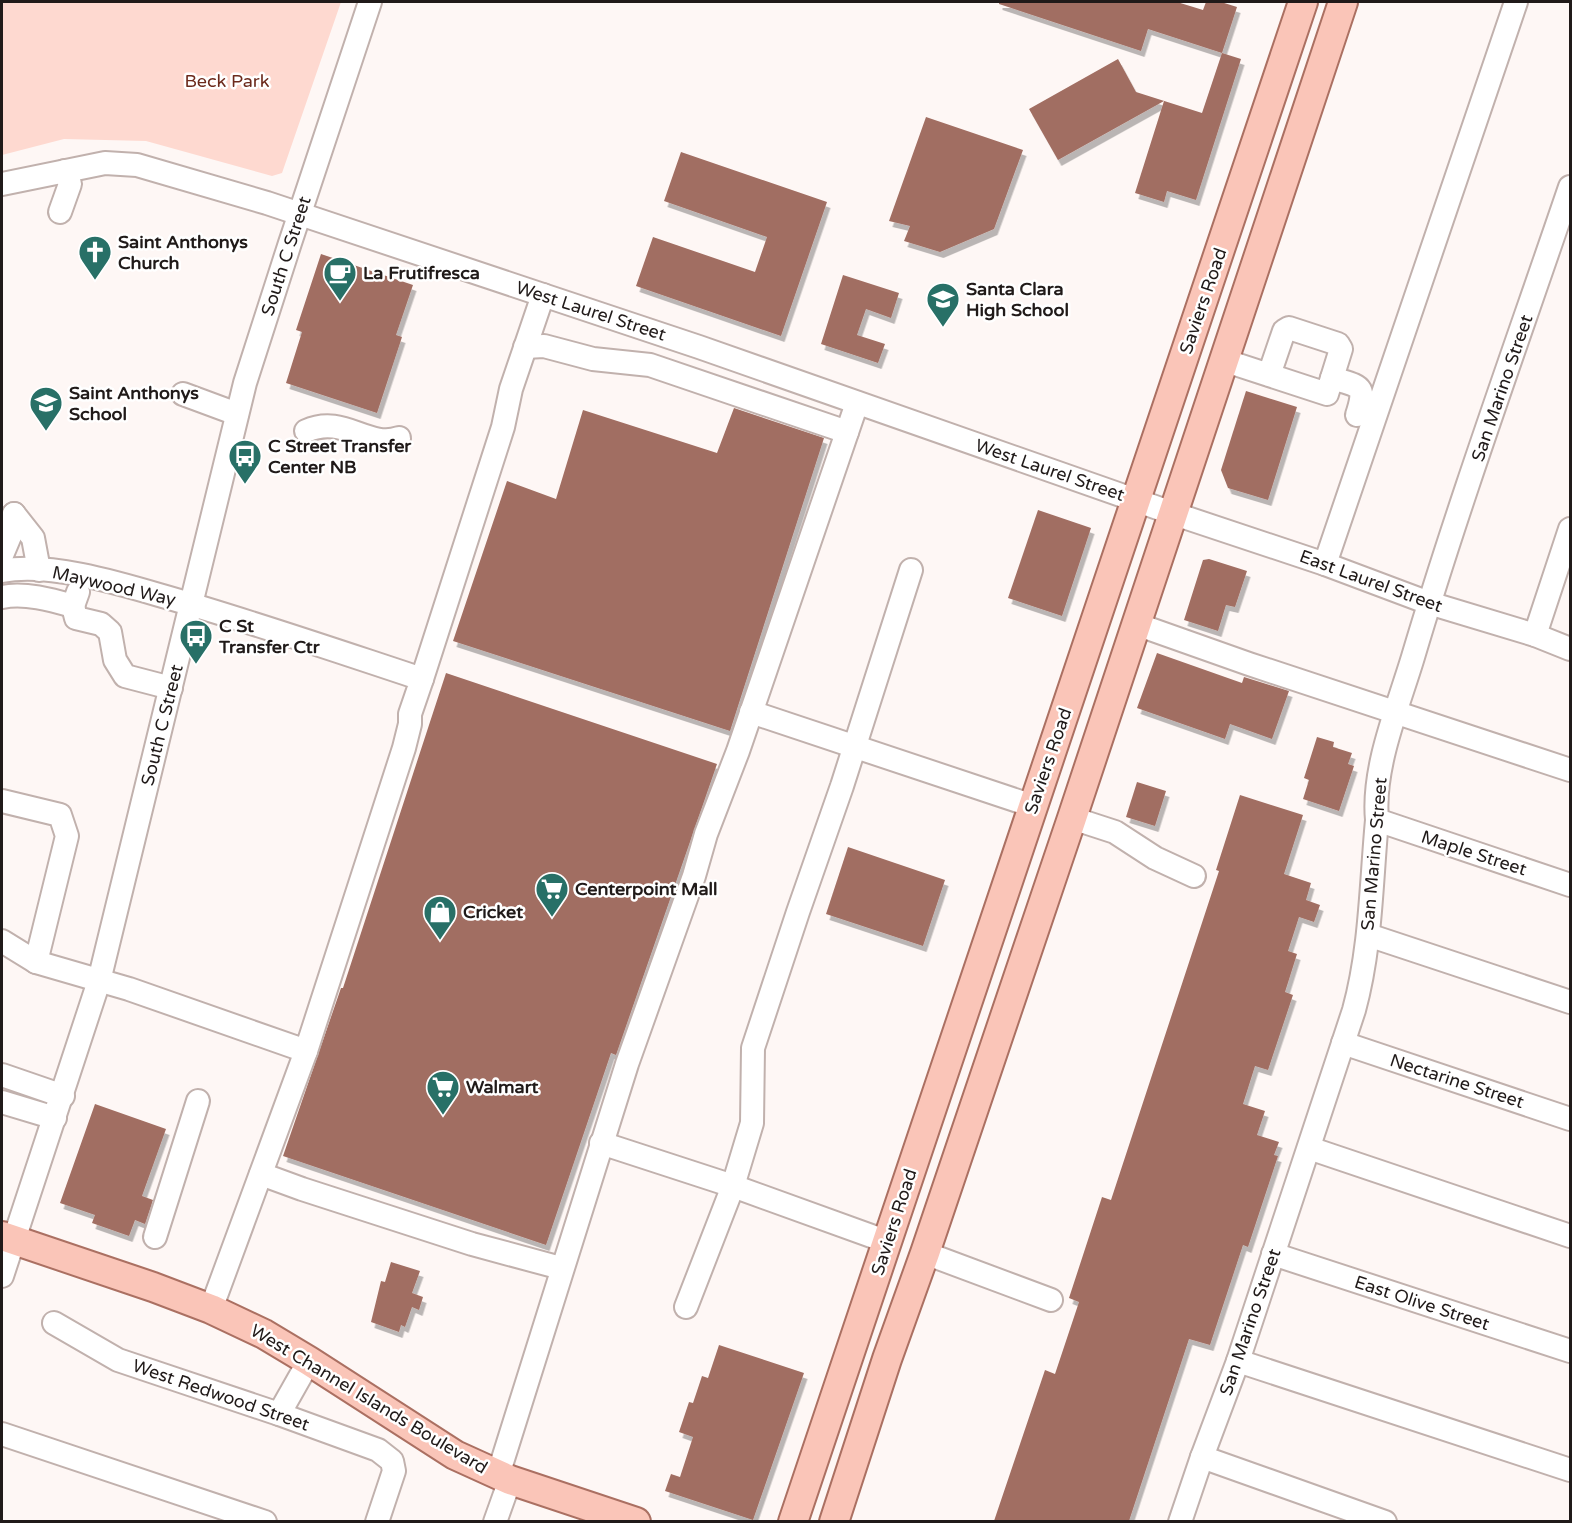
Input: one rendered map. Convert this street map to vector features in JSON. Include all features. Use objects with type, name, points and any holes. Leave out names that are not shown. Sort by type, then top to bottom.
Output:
[{"type":"main road","name":"Saviers Road","points":[[793,1521],[1304,2]]},
{"type":"main road","name":"Saviers Road","points":[[834,1521],[1072,818],[1343,2]]},
{"type":"main road","points":[[1072,818],[1063,803],[1060,790],[1095,682],[1089,639]]},
{"type":"main road","points":[[973,1110],[969,1072],[1046,837],[1047,822],[1042,811],[1033,806]]},
{"type":"main road","points":[[925,1254],[917,1240],[917,1206],[951,1104],[951,1053]]},
{"type":"main road","name":"West Channel Islands Boulevard","points":[[7,1238],[211,1309],[264,1334],[455,1455],[504,1478],[636,1521]]},
{"type":"main road","points":[[876,1392],[875,1352],[896,1288],[897,1260],[888,1242]]},
{"type":"street","name":"South C Street","points":[[2,1276],[7,1238],[63,1096],[99,981],[245,384],[370,2]]},
{"type":"street","points":[[1325,564],[1516,2]]},
{"type":"street","name":"West Laurel Street","points":[[2,184],[105,163],[137,165],[299,214],[699,347],[1172,513]]},
{"type":"street","points":[[60,212],[70,184],[65,171]]},
{"type":"street","name":"San Marino Street","points":[[1180,1521],[1238,1361],[1361,984],[1368,935],[1377,796],[1383,757],[1429,603],[1570,187]]},
{"type":"street","points":[[211,1309],[306,1051],[404,748],[411,724],[410,714],[503,427],[511,389],[543,295]]},
{"type":"street","points":[[1223,360],[1327,394],[1341,349],[1338,344],[1289,328],[1284,331],[1269,375]]},
{"type":"street","points":[[525,347],[544,346],[593,359],[650,365],[847,432]]},
{"type":"street","points":[[1332,378],[1357,386],[1362,392],[1363,397],[1357,415]]},
{"type":"street","points":[[183,394],[237,414]]},
{"type":"street","points":[[495,1521],[504,1478],[561,1268],[627,1064],[857,403]]},
{"type":"street","points":[[306,431],[319,426],[335,426],[385,441],[399,438]]},
{"type":"street","name":"East Laurel Street","points":[[1172,513],[1325,564],[1429,603],[1535,635],[1570,649]]},
{"type":"street","points":[[2,555],[10,536],[14,514],[33,538],[39,570]]},
{"type":"street","points":[[1535,635],[1570,529]]},
{"type":"street","name":"Maywood Way","points":[[2,571],[39,570],[120,584],[191,604],[422,679]]},
{"type":"street","points":[[686,1307],[733,1186],[752,1123],[753,1048],[912,570]]},
{"type":"street","points":[[84,576],[73,606],[76,618],[101,624],[110,632],[115,660],[125,676],[171,688]]},
{"type":"street","points":[[2,597],[9,595],[73,606]]},
{"type":"street","points":[[1136,624],[1249,664],[1570,770]]},
{"type":"street","points":[[751,712],[1033,806]]},
{"type":"street","points":[[2,801],[60,815],[67,836],[36,962]]},
{"type":"street","points":[[1072,818],[1115,832],[1155,858],[1194,876]]},
{"type":"street","name":"Maple Street","points":[[1377,820],[1570,885]]},
{"type":"street","points":[[1368,935],[1570,1002]]},
{"type":"street","points":[[2,941],[36,962],[129,989],[306,1051]]},
{"type":"street","name":"Nectarine Street","points":[[1343,1043],[1570,1119]]},
{"type":"street","points":[[2,1075],[63,1096]]},
{"type":"street","points":[[155,1237],[198,1101]]},
{"type":"street","points":[[2,1102],[55,1118]]},
{"type":"street","points":[[602,1143],[733,1186],[888,1242]]},
{"type":"street","points":[[1309,1148],[1570,1236]]},
{"type":"street","points":[[261,1174],[472,1244],[561,1268]]},
{"type":"street","points":[[925,1254],[1051,1300]]},
{"type":"street","name":"East Olive Street","points":[[1273,1254],[1570,1351]]},
{"type":"street","name":"West Redwood Street","points":[[54,1323],[118,1360],[378,1450],[392,1461],[394,1471],[377,1521]]},
{"type":"street","points":[[279,1414],[309,1361]]},
{"type":"street","points":[[1238,1361],[1570,1470]]},
{"type":"street","points":[[2,1434],[265,1521]]},
{"type":"street","points":[[1202,1457],[1385,1521]]},
{"type":"green space","name":"Beck Park","points":[[2,2],[341,2],[282,173],[272,176],[146,141],[64,139],[2,155]]},
{"type":"building","points":[[999,2],[1177,2],[1203,10],[1206,2],[1221,2],[1237,7],[1222,53],[1148,29],[1141,51],[999,4]]},
{"type":"building","points":[[1222,53],[1241,59],[1196,200],[1167,191],[1164,202],[1135,193],[1164,101],[1058,160],[1029,109],[1118,59],[1136,92],[1202,113]]},
{"type":"building","points":[[926,117],[1023,150],[994,229],[940,252],[904,241],[910,226],[889,221]]},
{"type":"building","points":[[681,152],[827,202],[781,336],[636,286],[653,237],[755,272],[767,237],[664,201]]},
{"type":"building","points":[[321,254],[413,285],[396,335],[402,337],[377,413],[286,383],[302,332],[296,330]]},
{"type":"building","points":[[843,275],[899,293],[891,318],[866,309],[857,335],[885,344],[878,363],[821,344]]},
{"type":"building","points":[[1246,391],[1297,407],[1268,500],[1228,488],[1221,470]]},
{"type":"building","points":[[734,408],[824,438],[730,731],[453,641],[507,481],[556,499],[583,410],[717,453]]},
{"type":"building","points":[[1038,510],[1091,528],[1062,616],[1008,598]]},
{"type":"building","points":[[1209,559],[1247,571],[1235,607],[1226,605],[1218,631],[1184,620],[1203,560]]},
{"type":"building","points":[[1157,653],[1242,683],[1244,677],[1289,691],[1272,739],[1230,724],[1225,739],[1137,708]]},
{"type":"building","points":[[446,673],[717,764],[616,1055],[611,1053],[546,1245],[283,1156],[341,988],[343,988]]},
{"type":"building","points":[[1317,737],[1334,742],[1333,747],[1352,753],[1348,764],[1354,766],[1339,811],[1303,799],[1309,780],[1304,778]]},
{"type":"building","points":[[1137,782],[1166,791],[1155,826],[1126,817]]},
{"type":"building","points":[[1240,795],[1303,815],[1284,874],[1311,883],[1306,900],[1320,905],[1314,922],[1299,917],[1288,951],[1297,954],[1285,992],[1293,995],[1268,1070],[1255,1066],[1243,1104],[1265,1111],[1257,1135],[1279,1142],[1274,1155],[1278,1156],[1248,1247],[1243,1245],[1210,1345],[1189,1339],[1129,1521],[994,1521],[1045,1370],[1055,1374],[1079,1302],[1069,1298],[1102,1197],[1111,1200],[1219,871],[1216,870]]},
{"type":"building","points":[[848,847],[945,880],[923,946],[826,914]]},
{"type":"building","points":[[95,1104],[166,1129],[142,1196],[153,1200],[145,1224],[135,1220],[129,1236],[92,1223],[95,1215],[60,1203]]},
{"type":"building","points":[[391,1262],[420,1271],[412,1293],[423,1297],[419,1310],[412,1307],[405,1327],[401,1325],[399,1332],[371,1322],[381,1281],[385,1282]]},
{"type":"building","points":[[719,1345],[804,1373],[753,1520],[665,1491],[671,1474],[680,1477],[693,1437],[679,1432],[689,1402],[693,1403],[702,1376],[708,1378]]},
{"type":"place","name":"Saint Anthonys Church","points":[[95,281]]},
{"type":"place","name":"La Frutifresca","points":[[340,302]]},
{"type":"place","name":"Santa Clara High School","points":[[943,328]]},
{"type":"place","name":"Saint Anthonys School","points":[[46,432]]},
{"type":"place","name":"C Street Transfer Center NB","points":[[245,485]]},
{"type":"place","name":"C St Transfer Ctr","points":[[196,665]]},
{"type":"place","name":"Centerpoint Mall","points":[[552,918]]},
{"type":"place","name":"Cricket","points":[[440,941]]},
{"type":"place","name":"Walmart","points":[[443,1116]]}]
